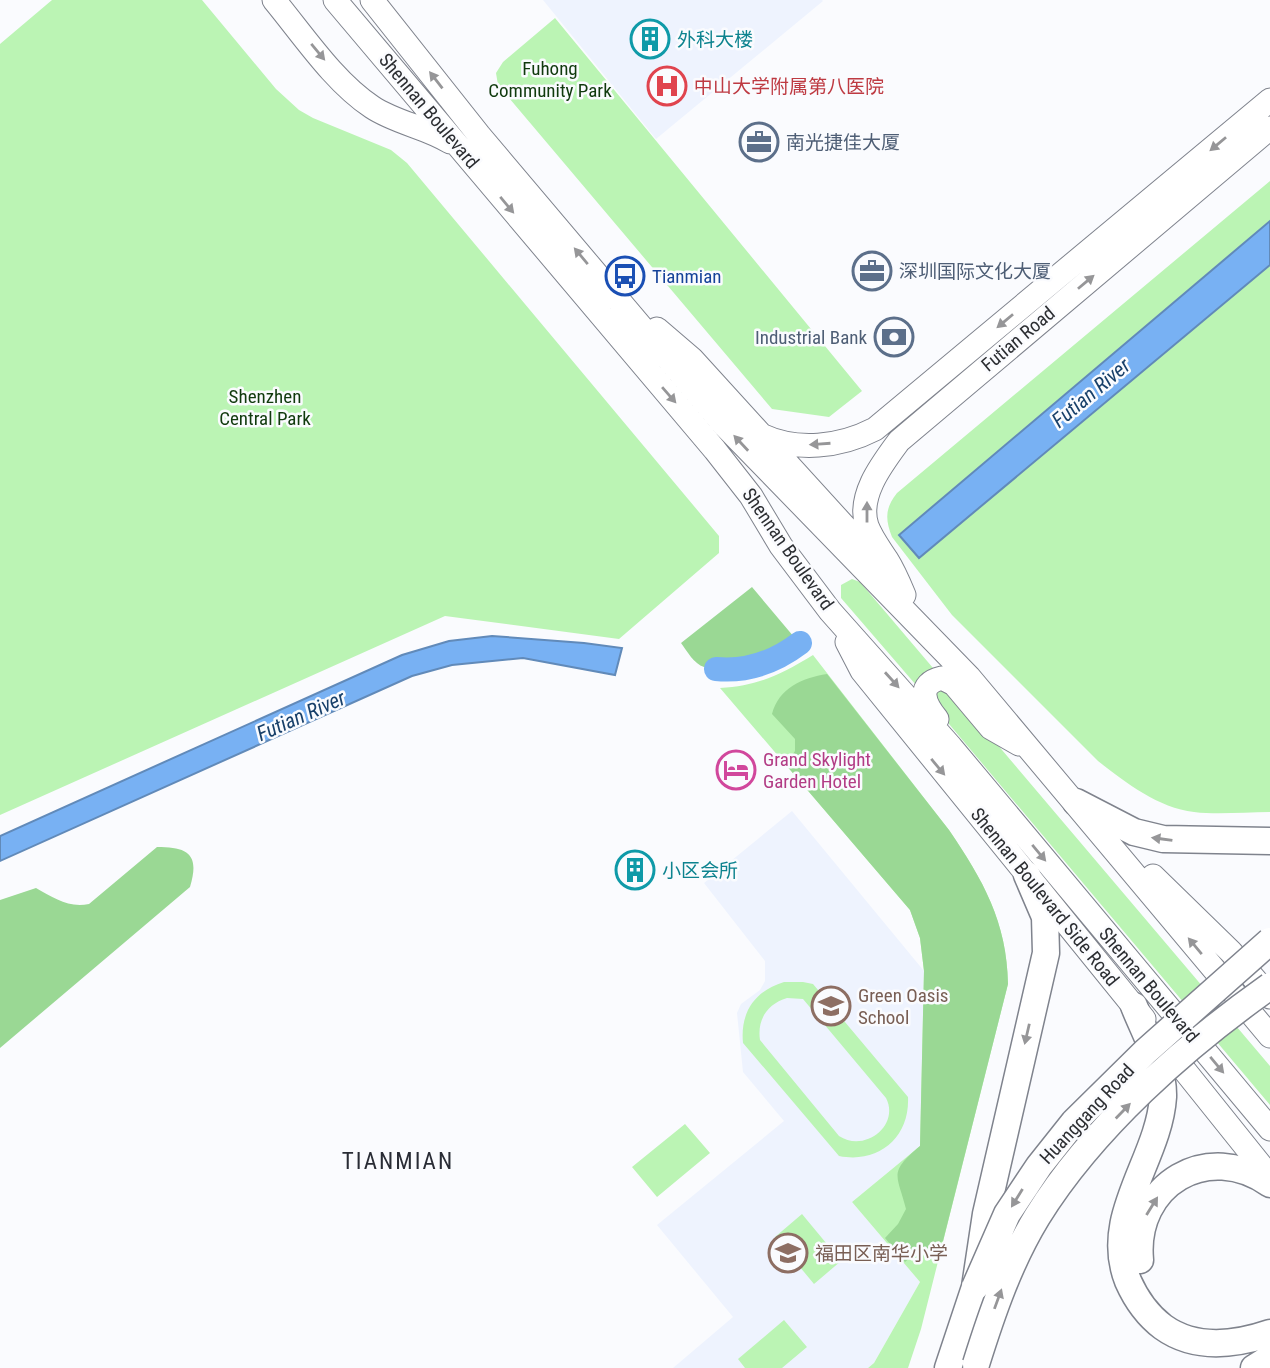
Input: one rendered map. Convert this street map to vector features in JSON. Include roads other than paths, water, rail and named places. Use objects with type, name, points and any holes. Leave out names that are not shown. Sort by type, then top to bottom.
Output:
[{"type":"highway","points":[[1076,803],[1134,832],[1150,837],[1230,842],[1270,841]]},
{"type":"highway","points":[[975,1287],[986,1214],[1046,953],[1046,927],[1040,904],[1027,875]]},
{"type":"highway","name":"Huanggang Road","points":[[948,1368],[975,1287],[1007,1214],[1055,1144],[1123,1072],[1270,941]]},
{"type":"highway","points":[[1234,974],[1270,959]]},
{"type":"highway","points":[[976,1366],[1014,1260],[1037,1218],[1069,1172],[1138,1097],[1216,1027],[1270,986]]},
{"type":"highway","points":[[1134,1006],[1157,1065],[1163,1094],[1158,1123],[1127,1211],[1121,1243],[1122,1259],[1132,1290],[1147,1312],[1162,1326],[1187,1330],[1237,1324],[1270,1313]]},
{"type":"highway","points":[[1270,1184],[1244,1169],[1218,1165],[1205,1166],[1179,1177],[1167,1186],[1150,1207],[1141,1230],[1140,1258],[1149,1285],[1166,1308],[1187,1330],[1210,1344],[1224,1344],[1270,1333]]},
{"type":"highway","points":[[1254,1368],[1270,1358]]},
{"type":"main road","points":[[274,0],[342,82],[356,94],[388,116],[436,134],[463,152]]},
{"type":"main road","name":"Shennan Boulevard","points":[[335,0],[715,450],[751,496],[781,546],[830,611],[951,747],[1270,1129]]},
{"type":"main road","name":"Shennan Boulevard","points":[[383,6],[479,135],[725,426],[969,677],[1270,1036]]},
{"type":"main road","name":"Futian Road","points":[[761,435],[789,445],[814,445],[843,442],[875,429],[1270,100]]},
{"type":"main road","name":"Futian Road","points":[[904,595],[889,562],[873,539],[865,513],[874,478],[899,441],[1270,128]]},
{"type":"main road","points":[[625,308],[674,342],[761,435],[904,595],[925,632]]},
{"type":"main road","name":"Shennan Boulevard Side Road","points":[[830,611],[862,671],[1270,1177]]},
{"type":"main road","points":[[951,747],[941,725],[927,707],[924,696],[926,687],[933,680],[942,678],[954,684],[991,728],[1031,751]]},
{"type":"main road","points":[[1076,803],[1231,952],[1270,998]]},
{"type":"main road","points":[[1243,1097],[1270,1139]]},
{"type":"water","points":[[1270,221],[1270,265],[919,558],[899,535]]},
{"type":"water","points":[[492,636],[622,648],[615,675],[523,658],[452,665],[412,676],[0,861],[0,836],[402,655],[449,641]]},
{"type":"waterway","name":"Futian River","points":[[716,669],[739,669],[760,664],[781,656],[800,643]]},
{"type":"place","name":"外科大楼","points":[[650,39]]},
{"type":"place","name":"中山大学附属第八医院","points":[[667,86]]},
{"type":"place","name":"南光捷佳大厦","points":[[759,142]]},
{"type":"place","name":"深圳国际文化大厦","points":[[872,271]]},
{"type":"place","name":"Tianmian","points":[[625,276]]},
{"type":"place","name":"Industrial Bank","points":[[894,337]]},
{"type":"place","name":"Grand Skylight Garden Hotel","points":[[736,770]]},
{"type":"place","name":"小区会所","points":[[635,870]]},
{"type":"place","name":"Green Oasis School","points":[[831,1006]]},
{"type":"place","name":"福田区南华小学","points":[[788,1253]]},
{"type":"district","name":"TIANMIAN","points":[[398,1161]]},
{"type":"park label","name":"Fuhong Community Park","points":[[550,79]]},
{"type":"park label","name":"Shenzhen Central Park","points":[[265,407]]}]
